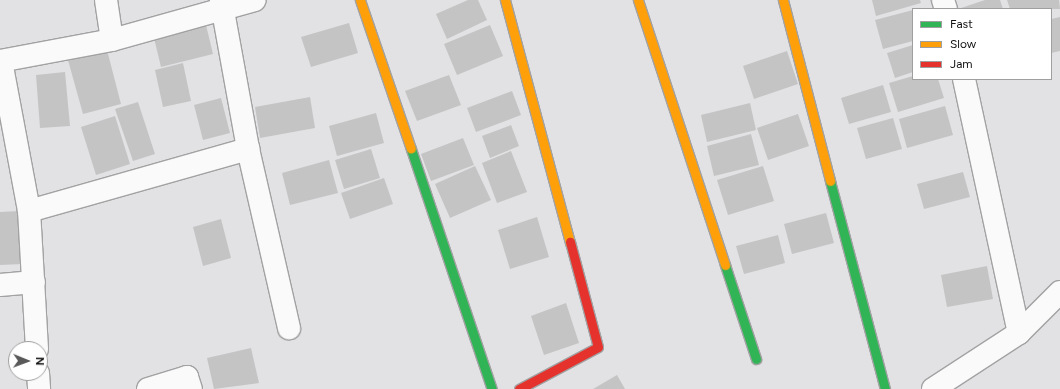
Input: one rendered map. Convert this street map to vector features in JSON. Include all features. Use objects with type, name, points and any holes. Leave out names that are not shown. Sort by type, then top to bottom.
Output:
[{"type":"street","points":[[106,0],[112,40]]},
{"type":"street","points":[[37,341],[29,211],[1,61],[112,40],[222,5],[255,0]]},
{"type":"street","points":[[360,0],[492,389]]},
{"type":"street","points":[[505,0],[598,347],[519,389]]},
{"type":"street","points":[[638,0],[756,359]]},
{"type":"street","points":[[783,0],[885,389]]},
{"type":"street","points":[[222,5],[248,149],[289,328]]},
{"type":"street","points":[[964,80],[1019,333]]},
{"type":"street","points":[[29,211],[248,149]]},
{"type":"street","points":[[0,285],[34,282]]},
{"type":"street","points":[[938,388],[1019,333],[1060,292]]},
{"type":"street","points":[[148,389],[187,377],[191,389]]},
{"type":"building","points":[[468,0],[478,0],[487,20],[447,39],[436,14]]},
{"type":"building","points":[[872,0],[920,0],[921,3],[876,16]]},
{"type":"building","points":[[985,0],[1000,0],[1003,8],[961,8]]},
{"type":"building","points":[[1007,0],[1059,0],[1060,9],[1052,8],[1010,8]]},
{"type":"building","points":[[912,10],[912,41],[883,49],[875,20]]},
{"type":"building","points":[[1060,17],[1060,51],[1052,53],[1052,19]]},
{"type":"building","points":[[349,23],[358,53],[311,67],[301,37]]},
{"type":"building","points":[[206,25],[213,54],[161,67],[154,38]]},
{"type":"building","points":[[490,25],[503,56],[457,75],[444,44]]},
{"type":"building","points":[[912,45],[912,72],[895,78],[887,53]]},
{"type":"building","points":[[107,50],[121,104],[83,114],[68,60]]},
{"type":"building","points":[[787,51],[798,84],[754,99],[743,66]]},
{"type":"building","points":[[183,63],[191,101],[163,107],[155,70]]},
{"type":"building","points":[[65,72],[70,126],[40,128],[36,75]]},
{"type":"building","points":[[449,75],[461,105],[417,121],[405,91]]},
{"type":"building","points":[[912,76],[912,80],[938,80],[944,98],[898,112],[889,83]]},
{"type":"building","points":[[883,85],[891,112],[849,124],[841,98]]},
{"type":"building","points":[[512,91],[521,115],[476,132],[467,108]]},
{"type":"building","points":[[310,97],[315,128],[260,138],[255,107]]},
{"type":"building","points":[[221,98],[230,133],[203,140],[194,105]]},
{"type":"building","points":[[138,102],[155,154],[133,161],[115,109]]},
{"type":"building","points":[[750,103],[756,130],[707,142],[701,115]]},
{"type":"building","points":[[945,106],[953,135],[907,148],[899,119]]},
{"type":"building","points":[[376,113],[384,143],[337,156],[329,126]]},
{"type":"building","points":[[798,114],[809,146],[768,160],[757,128]]},
{"type":"building","points":[[115,116],[130,164],[96,175],[81,127]]},
{"type":"building","points":[[893,118],[902,149],[866,159],[857,128]]},
{"type":"building","points":[[511,125],[519,146],[490,158],[482,136]]},
{"type":"building","points":[[751,134],[759,165],[714,176],[707,146]]},
{"type":"building","points":[[463,138],[474,165],[431,181],[421,154]]},
{"type":"building","points":[[371,149],[380,178],[344,189],[335,160]]},
{"type":"building","points":[[511,151],[527,192],[497,203],[482,163]]},
{"type":"building","points":[[329,160],[338,193],[290,205],[282,173]]},
{"type":"building","points":[[475,166],[491,200],[450,218],[435,184]]},
{"type":"building","points":[[763,166],[774,201],[728,215],[717,180]]},
{"type":"building","points":[[963,172],[970,197],[924,209],[917,184]]},
{"type":"building","points":[[384,178],[393,204],[350,219],[341,193]]},
{"type":"building","points":[[19,211],[23,264],[0,265],[0,212]]},
{"type":"building","points":[[826,213],[834,243],[792,254],[784,224]]},
{"type":"building","points":[[537,217],[549,257],[510,269],[498,230]]},
{"type":"building","points":[[221,219],[231,258],[203,266],[193,227]]},
{"type":"building","points":[[778,235],[785,263],[744,274],[736,246]]},
{"type":"building","points":[[987,266],[993,299],[947,307],[941,275]]},
{"type":"building","points":[[566,303],[579,343],[544,355],[531,316]]},
{"type":"building","points":[[251,348],[259,383],[214,389],[207,358]]},
{"type":"building","points":[[617,375],[625,389],[593,389]]},
{"type":"traffic: fast","points":[[411,149],[492,389]]},
{"type":"traffic: fast","points":[[830,181],[885,389]]},
{"type":"traffic: fast","points":[[725,265],[756,359]]},
{"type":"traffic: slow","points":[[360,0],[411,149]]},
{"type":"traffic: slow","points":[[505,0],[570,242]]},
{"type":"traffic: slow","points":[[638,0],[725,265]]},
{"type":"traffic: slow","points":[[783,0],[830,181]]},
{"type":"traffic: jam","points":[[519,389],[598,347],[570,242]]}]
